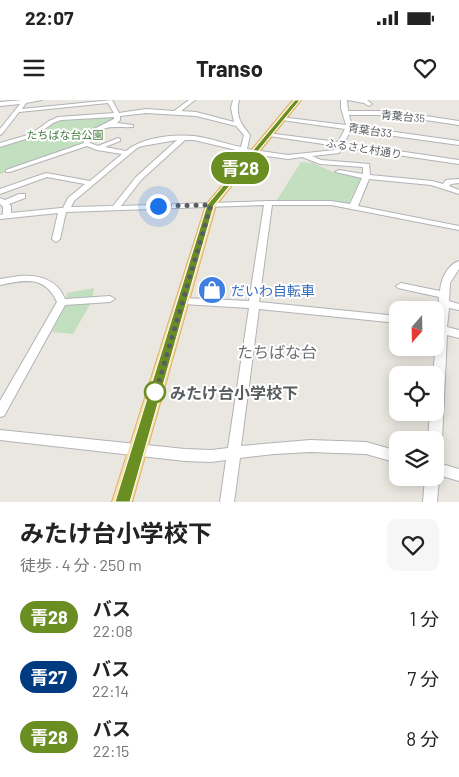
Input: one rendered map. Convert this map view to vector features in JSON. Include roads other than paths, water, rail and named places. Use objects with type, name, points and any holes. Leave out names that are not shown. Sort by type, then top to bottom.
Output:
[{"type":"main road","points":[[122,502],[211,205],[248,151],[268,134],[297,100]]},
{"type":"street","points":[[0,104],[39,100]]},
{"type":"street","points":[[175,113],[192,100]]},
{"type":"street","points":[[236,100],[234,108],[238,125],[247,135],[248,151]]},
{"type":"street","points":[[56,239],[65,210],[71,200],[140,144],[166,138],[184,138],[212,141],[248,151],[288,157],[337,152],[349,127],[344,100]]},
{"type":"street","points":[[351,100],[365,101],[369,104]]},
{"type":"street","points":[[17,111],[109,101],[117,114],[117,120],[113,124],[90,134],[86,140],[87,144]]},
{"type":"street","points":[[0,133],[24,102]]},
{"type":"street","points":[[46,114],[50,108]]},
{"type":"street","points":[[0,145],[33,135],[51,122],[71,116],[146,111],[196,114],[238,125]]},
{"type":"street","name":"青葉台35","points":[[346,112],[392,113],[459,123]]},
{"type":"street","name":"青葉台33","points":[[282,118],[459,143]]},
{"type":"street","points":[[42,121],[51,122]]},
{"type":"street","points":[[113,124],[131,126]]},
{"type":"street","name":"ふるさと村通り","points":[[268,134],[459,162]]},
{"type":"street","points":[[116,208],[124,194],[184,138]]},
{"type":"street","points":[[97,148],[114,140]]},
{"type":"street","points":[[8,171],[87,144],[97,148],[127,153]]},
{"type":"street","points":[[303,155],[320,162],[367,165],[366,177],[353,207]]},
{"type":"street","points":[[339,172],[366,177],[421,182],[459,192]]},
{"type":"street","points":[[0,192],[48,173],[90,183]]},
{"type":"street","points":[[444,187],[450,182],[459,181]]},
{"type":"street","points":[[2,201],[22,196]]},
{"type":"street","points":[[2,201],[7,206],[4,216],[65,210],[315,203],[353,207],[459,228]]},
{"type":"street","points":[[227,502],[268,203]]},
{"type":"street","points":[[444,299],[449,274],[459,264]]},
{"type":"street","points":[[0,282],[22,278],[43,280],[57,289],[62,302]]},
{"type":"street","points":[[401,286],[444,299],[459,307]]},
{"type":"street","points":[[62,302],[110,299]]},
{"type":"street","points":[[183,301],[254,305],[389,319]]},
{"type":"street","points":[[0,412],[62,302]]},
{"type":"street","points":[[444,330],[459,334]]},
{"type":"street","points":[[435,431],[437,356]]},
{"type":"street","points":[[0,435],[138,451],[211,456],[234,452],[310,446],[366,448],[389,454]]},
{"type":"street","points":[[444,471],[459,475]]},
{"type":"street","points":[[430,502],[431,486]]},
{"type":"place","name":"だいわ自転車","points":[[212,290]]},
{"type":"place","name":"みたけ台小学校下","points":[[155,392]]},
{"type":"district","name":"たちばな台","points":[[277,351]]},
{"type":"park label","name":"たちばな台公園","points":[[65,134]]}]
